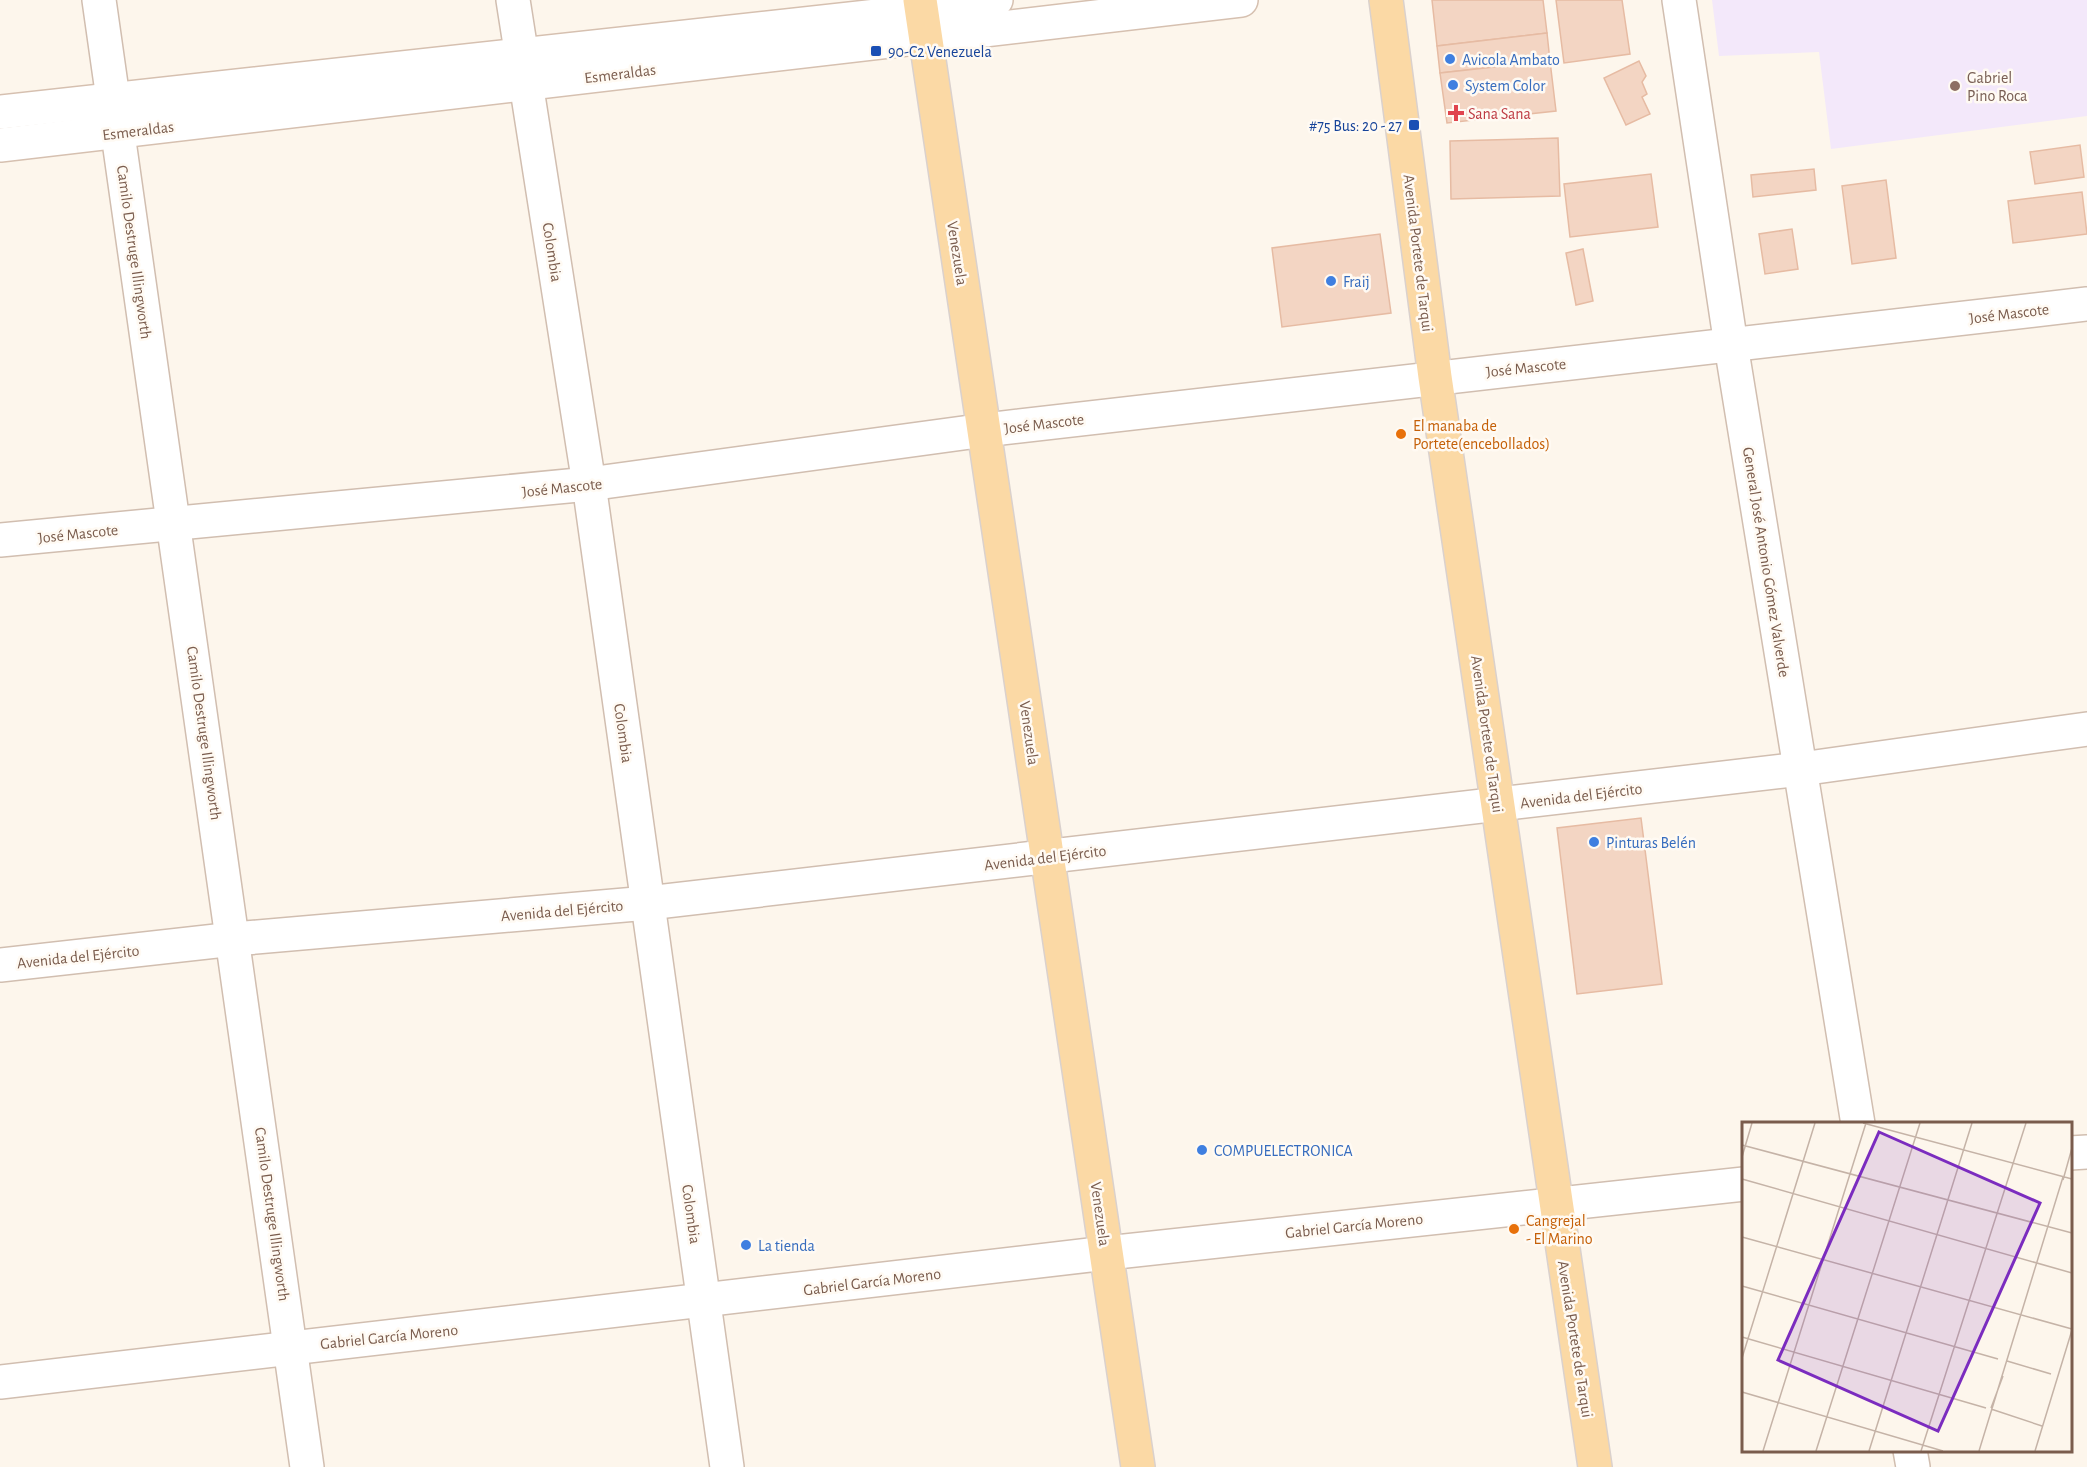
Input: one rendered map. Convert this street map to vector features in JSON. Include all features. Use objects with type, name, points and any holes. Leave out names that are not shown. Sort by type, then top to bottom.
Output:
[{"type":"main road","name":"Avenida Portete de Tarqui","points":[[1386,0],[1435,377],[1595,1467]]},
{"type":"main road","name":"Venezuela","points":[[923,16],[1138,1467]]},
{"type":"street","name":"Camilo Destruge Illingworth","points":[[99,0],[292,1347],[307,1467]]},
{"type":"street","name":"Colombia","points":[[513,0],[589,484],[727,1467]]},
{"type":"street","name":"Esmeraldas","points":[[0,145],[118,132],[524,70],[923,16],[996,0]]},
{"type":"street","name":"Esmeraldas","points":[[923,16],[1241,0]]},
{"type":"street","name":"General José Antonio Gómez Valverde","points":[[1679,0],[1731,345],[1858,1122]]},
{"type":"street","name":"Esmeraldas","points":[[0,111],[113,98],[524,70]]},
{"type":"street","name":"José Mascote","points":[[0,540],[589,484],[985,430],[2087,304]]},
{"type":"street","name":"Avenida del Ejército","points":[[0,965],[234,939],[648,903],[1801,769],[2087,729]]},
{"type":"street","points":[[2072,1153],[2087,1152]]},
{"type":"street","name":"Gabriel García Moreno","points":[[0,1382],[1107,1253],[1742,1184]]},
{"type":"street","points":[[1910,1452],[1913,1467]]},
{"type":"shaded area","name":"Gabriel Pino Roca","points":[[1712,0],[2087,0],[2087,116],[1831,149],[1819,52],[1719,56]]},
{"type":"building","points":[[1432,0],[1543,0],[1547,33],[1437,46]]},
{"type":"building","points":[[1556,0],[1622,0],[1630,54],[1564,63]]},
{"type":"building","points":[[1547,33],[1550,61],[1440,73],[1437,46]]},
{"type":"building","points":[[1550,61],[1556,111],[1447,123],[1440,73]]},
{"type":"building","points":[[1639,61],[1646,76],[1642,82],[1647,94],[1642,97],[1650,114],[1626,125],[1604,78]]},
{"type":"building","points":[[1558,138],[1560,196],[1451,199],[1450,141]]},
{"type":"building","points":[[2080,145],[2084,177],[2035,184],[2030,152]]},
{"type":"building","points":[[1814,169],[1816,190],[1753,197],[1751,175]]},
{"type":"building","points":[[1651,174],[1658,227],[1570,237],[1564,184]]},
{"type":"building","points":[[1886,180],[1896,258],[1852,264],[1842,186]]},
{"type":"building","points":[[2082,192],[2087,234],[2013,243],[2008,201]]},
{"type":"building","points":[[1792,229],[1798,269],[1765,274],[1759,234]]},
{"type":"building","name":"Fraij","points":[[1380,234],[1391,313],[1282,327],[1272,248]]},
{"type":"building","points":[[1583,249],[1593,301],[1576,305],[1566,253]]},
{"type":"building","points":[[1641,818],[1662,984],[1577,994],[1557,828]]},
{"type":"place","name":"90-C2 Venezuela","points":[[876,51]]},
{"type":"place","name":"Avicola Ambato","points":[[1450,59]]},
{"type":"place","name":"System Color","points":[[1453,85]]},
{"type":"place","name":"Gabriel Pino Roca","points":[[1955,86]]},
{"type":"place","name":"Sana Sana","points":[[1456,113]]},
{"type":"place","name":"#75 Bus: 20 - 27","points":[[1414,125]]},
{"type":"place","name":"Fraij","points":[[1331,281]]},
{"type":"place","name":"El manaba de Portete(encebollados)","points":[[1401,434]]},
{"type":"place","name":"Pinturas Belén","points":[[1594,842]]},
{"type":"place","name":"COMPUELECTRONICA","points":[[1202,1150]]},
{"type":"place","name":"Cangrejal - El Marino","points":[[1514,1229]]},
{"type":"place","name":"La tienda","points":[[746,1245]]}]
